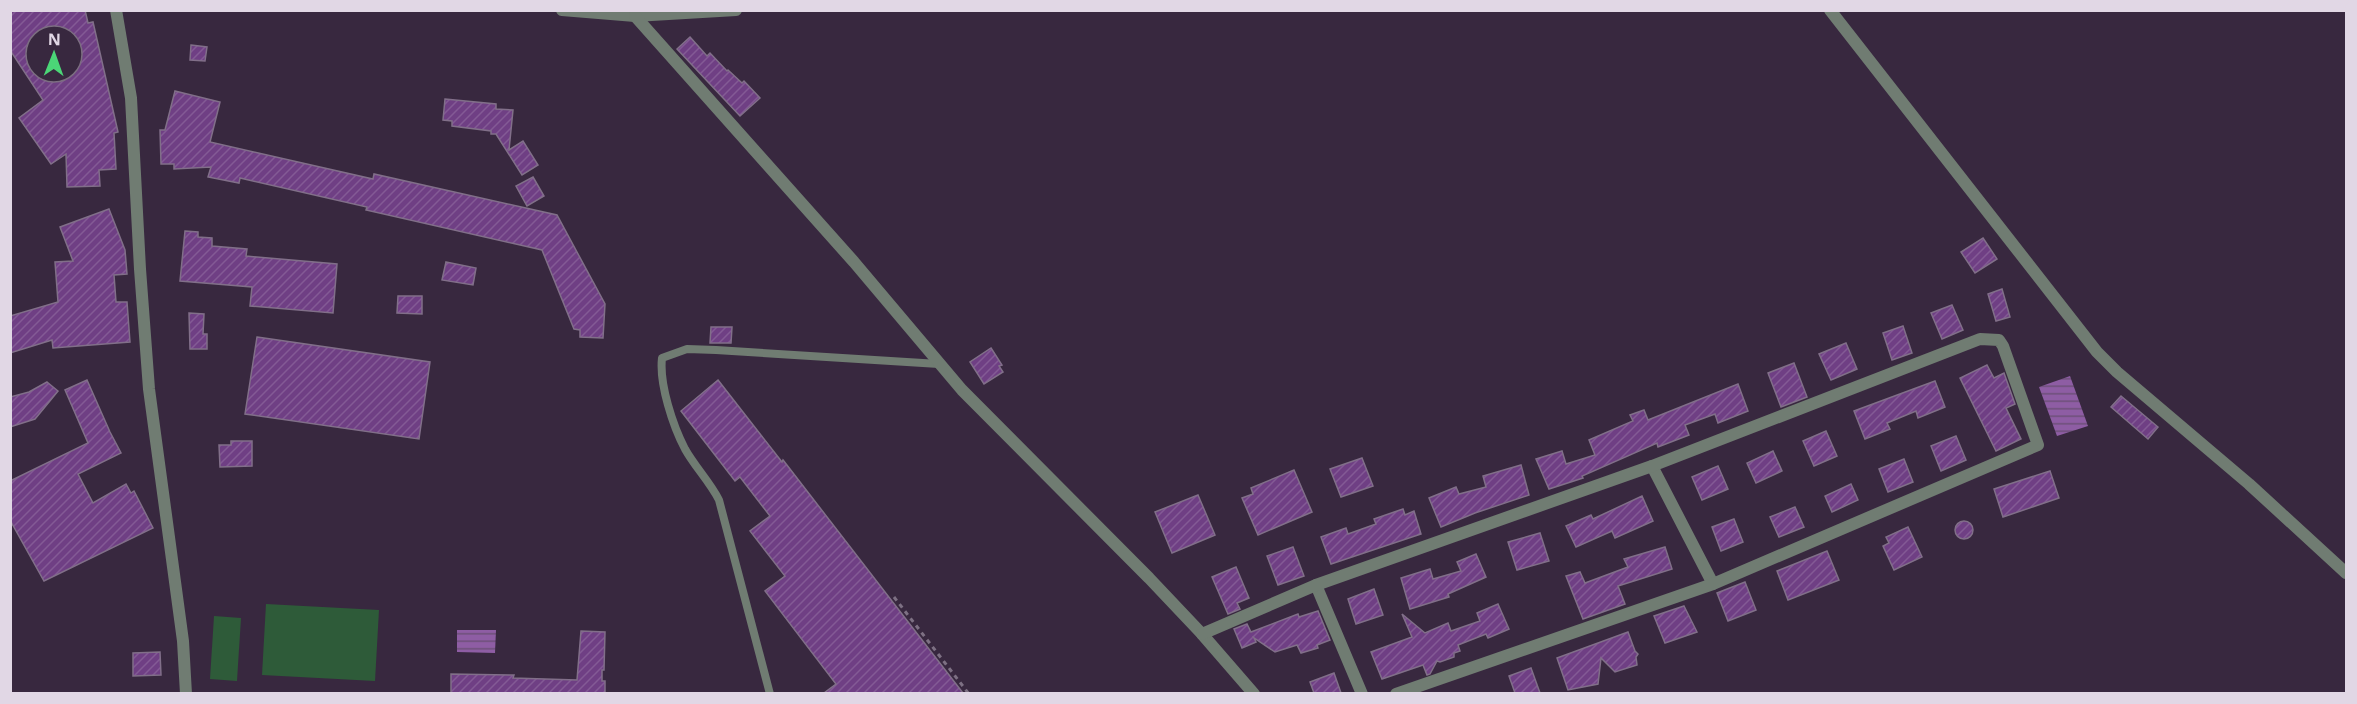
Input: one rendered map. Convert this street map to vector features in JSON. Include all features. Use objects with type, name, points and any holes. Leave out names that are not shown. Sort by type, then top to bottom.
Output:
[{"type":"street","points":[[116,10],[131,98],[149,389],[183,641],[186,693]]},
{"type":"street","points":[[562,10],[635,16],[736,10]]},
{"type":"street","points":[[1830,10],[2097,352],[2117,372],[2249,484],[2346,573]]},
{"type":"street","points":[[635,16],[854,262],[939,364],[1202,634],[1254,693]]},
{"type":"street","points":[[1202,634],[1316,585],[1653,466],[1980,339],[1999,340],[2003,346],[2038,445],[1713,584],[1396,693]]},
{"type":"street","points":[[1653,466],[1713,584]]},
{"type":"street","points":[[1316,585],[1362,693]]},
{"type":"lane","points":[[770,693],[719,500],[712,486],[685,449],[665,395],[660,372],[662,358],[687,349],[939,364]]},
{"type":"path","points":[[894,597],[969,693]]},
{"type":"green space","points":[[266,604],[379,610],[375,681],[262,675]]},
{"type":"green space","points":[[214,616],[241,618],[237,681],[210,679]]},
{"type":"shaded area","points":[[2070,376],[2088,426],[2057,436],[2039,387]]},
{"type":"shaded area","points":[[457,630],[496,630],[495,653],[457,652]]},
{"type":"building","points":[[10,10],[85,10],[88,23],[93,22],[118,132],[114,133],[116,169],[99,170],[100,186],[67,187],[66,154],[51,164],[19,118],[43,100],[32,84],[84,84],[84,24],[24,24],[24,71],[10,50]]},
{"type":"building","points":[[690,37],[707,56],[710,53],[727,71],[742,83],[744,81],[760,98],[740,116],[677,49]]},
{"type":"building","points":[[191,45],[207,47],[205,61],[190,60]]},
{"type":"building","points":[[175,91],[220,102],[210,142],[373,179],[374,174],[557,215],[605,304],[603,338],[580,337],[580,330],[574,329],[542,250],[366,210],[367,207],[240,178],[239,183],[208,177],[211,167],[174,169],[174,164],[161,164],[160,130],[165,130]]},
{"type":"building","points":[[445,99],[496,104],[496,109],[513,110],[509,150],[523,141],[538,165],[522,175],[496,134],[491,134],[491,131],[452,126],[452,121],[443,120]]},
{"type":"building","points":[[533,177],[544,196],[527,206],[516,186]]},
{"type":"building","points":[[109,209],[125,250],[127,274],[114,275],[116,302],[127,302],[130,342],[53,348],[52,340],[10,353],[10,316],[58,302],[55,262],[73,261],[60,227]]},
{"type":"building","points":[[185,231],[198,232],[198,237],[212,238],[212,246],[247,249],[246,256],[337,264],[333,313],[250,306],[252,287],[180,281]]},
{"type":"building","points":[[1983,238],[1997,259],[1975,273],[1961,252]]},
{"type":"building","points":[[446,262],[476,268],[473,285],[442,280]]},
{"type":"building","points":[[2002,289],[2010,317],[1996,321],[1988,294]]},
{"type":"building","points":[[398,296],[422,296],[422,314],[397,313]]},
{"type":"building","points":[[1952,305],[1963,330],[1942,339],[1931,313]]},
{"type":"building","points":[[189,313],[204,314],[203,334],[207,334],[207,349],[190,349]]},
{"type":"building","points":[[1903,326],[1912,353],[1892,360],[1883,333]]},
{"type":"building","points":[[711,327],[732,327],[731,343],[710,343]]},
{"type":"building","points":[[257,337],[430,362],[419,439],[245,414]]},
{"type":"building","points":[[1846,343],[1857,369],[1831,380],[1819,354]]},
{"type":"building","points":[[991,348],[1002,365],[999,366],[1003,372],[984,384],[970,362]]},
{"type":"building","points":[[1794,363],[1807,397],[1781,407],[1768,373]]},
{"type":"building","points":[[1987,365],[1994,378],[2004,373],[2015,404],[2006,408],[2021,439],[1996,451],[1960,378]]},
{"type":"building","points":[[87,380],[121,453],[78,474],[93,503],[126,484],[131,493],[134,491],[153,528],[44,581],[10,520],[10,481],[88,443],[65,390]]},
{"type":"building","points":[[718,380],[782,462],[783,460],[963,693],[824,693],[836,684],[765,591],[785,576],[750,531],[770,516],[740,477],[735,481],[681,411]]},
{"type":"building","points":[[1935,381],[1945,407],[1918,418],[1916,411],[1887,423],[1890,429],[1865,439],[1854,411]]},
{"type":"building","points":[[47,382],[58,391],[35,419],[10,427],[10,397],[29,392]]},
{"type":"building","points":[[1738,384],[1748,411],[1718,423],[1715,414],[1685,425],[1689,435],[1658,447],[1657,443],[1582,476],[1583,478],[1549,489],[1536,459],[1562,451],[1566,464],[1595,455],[1589,440],[1633,421],[1630,415],[1644,410],[1648,420]]},
{"type":"building","points":[[2121,396],[2158,427],[2148,439],[2111,407]]},
{"type":"building","points":[[1826,431],[1837,456],[1814,466],[1803,441]]},
{"type":"building","points":[[1956,436],[1966,460],[1941,471],[1931,446]]},
{"type":"building","points":[[231,441],[252,441],[252,466],[220,467],[219,445],[231,445]]},
{"type":"building","points":[[1773,451],[1782,471],[1756,483],[1747,463]]},
{"type":"building","points":[[1362,458],[1373,486],[1341,497],[1330,469]]},
{"type":"building","points":[[1904,459],[1913,482],[1888,492],[1879,469]]},
{"type":"building","points":[[1521,465],[1529,495],[1441,527],[1429,498],[1456,487],[1459,494],[1486,487],[1483,476]]},
{"type":"building","points":[[1718,466],[1728,489],[1702,500],[1692,477]]},
{"type":"building","points":[[1294,470],[1312,512],[1258,535],[1242,498],[1253,494],[1251,488]]},
{"type":"building","points":[[2050,471],[2059,498],[2003,517],[1994,489]]},
{"type":"building","points":[[1851,484],[1858,500],[1832,512],[1825,496]]},
{"type":"building","points":[[1198,495],[1215,535],[1172,553],[1155,512]]},
{"type":"building","points":[[1642,496],[1653,521],[1615,538],[1612,531],[1576,547],[1566,526],[1591,515],[1593,519]]},
{"type":"building","points":[[1795,507],[1804,527],[1779,537],[1770,517]]},
{"type":"building","points":[[1403,509],[1405,515],[1414,511],[1421,534],[1331,564],[1321,537],[1346,528],[1348,534],[1376,524],[1374,519]]},
{"type":"building","points":[[1734,519],[1743,542],[1721,551],[1712,527]]},
{"type":"building","points":[[1964,521],[1970,524],[1973,530],[1970,536],[1964,539],[1958,536],[1955,530],[1958,524]]},
{"type":"building","points":[[1908,527],[1922,557],[1894,570],[1883,546],[1889,543],[1886,537]]},
{"type":"building","points":[[1540,533],[1549,561],[1517,570],[1508,542]]},
{"type":"building","points":[[1293,547],[1304,576],[1278,585],[1267,556]]},
{"type":"building","points":[[1665,547],[1672,569],[1618,586],[1625,604],[1583,619],[1566,576],[1580,572],[1585,583],[1628,567],[1624,559]]},
{"type":"building","points":[[1827,551],[1839,580],[1788,600],[1777,571]]},
{"type":"building","points":[[1476,554],[1486,577],[1448,594],[1449,597],[1410,609],[1401,578],[1430,569],[1433,579],[1461,571],[1457,562]]},
{"type":"building","points":[[1236,567],[1249,598],[1237,603],[1240,609],[1228,614],[1212,577]]},
{"type":"building","points":[[1745,582],[1756,610],[1728,621],[1717,593]]},
{"type":"building","points":[[1374,589],[1383,615],[1356,624],[1348,599]]},
{"type":"building","points":[[1498,604],[1509,629],[1488,638],[1486,634],[1458,645],[1460,651],[1454,653],[1454,657],[1437,661],[1430,674],[1427,675],[1423,665],[1382,679],[1371,652],[1412,637],[1402,614],[1425,633],[1448,623],[1451,631],[1480,621],[1477,613]]},
{"type":"building","points":[[1684,606],[1697,632],[1665,643],[1654,616]]},
{"type":"building","points":[[1318,611],[1330,640],[1317,645],[1318,648],[1301,653],[1297,645],[1275,652],[1254,638],[1256,642],[1242,648],[1234,629],[1247,624],[1251,632],[1298,614],[1299,617]]},
{"type":"building","points":[[581,631],[605,632],[602,681],[605,681],[605,693],[451,693],[451,674],[514,675],[513,678],[577,680]]},
{"type":"building","points":[[1628,632],[1638,654],[1637,665],[1615,672],[1601,658],[1598,684],[1568,690],[1557,658]]},
{"type":"building","points":[[160,652],[161,675],[133,676],[133,653]]},
{"type":"building","points":[[1531,668],[1540,693],[1515,693],[1509,676]]},
{"type":"building","points":[[1334,673],[1341,693],[1314,693],[1310,682]]}]
